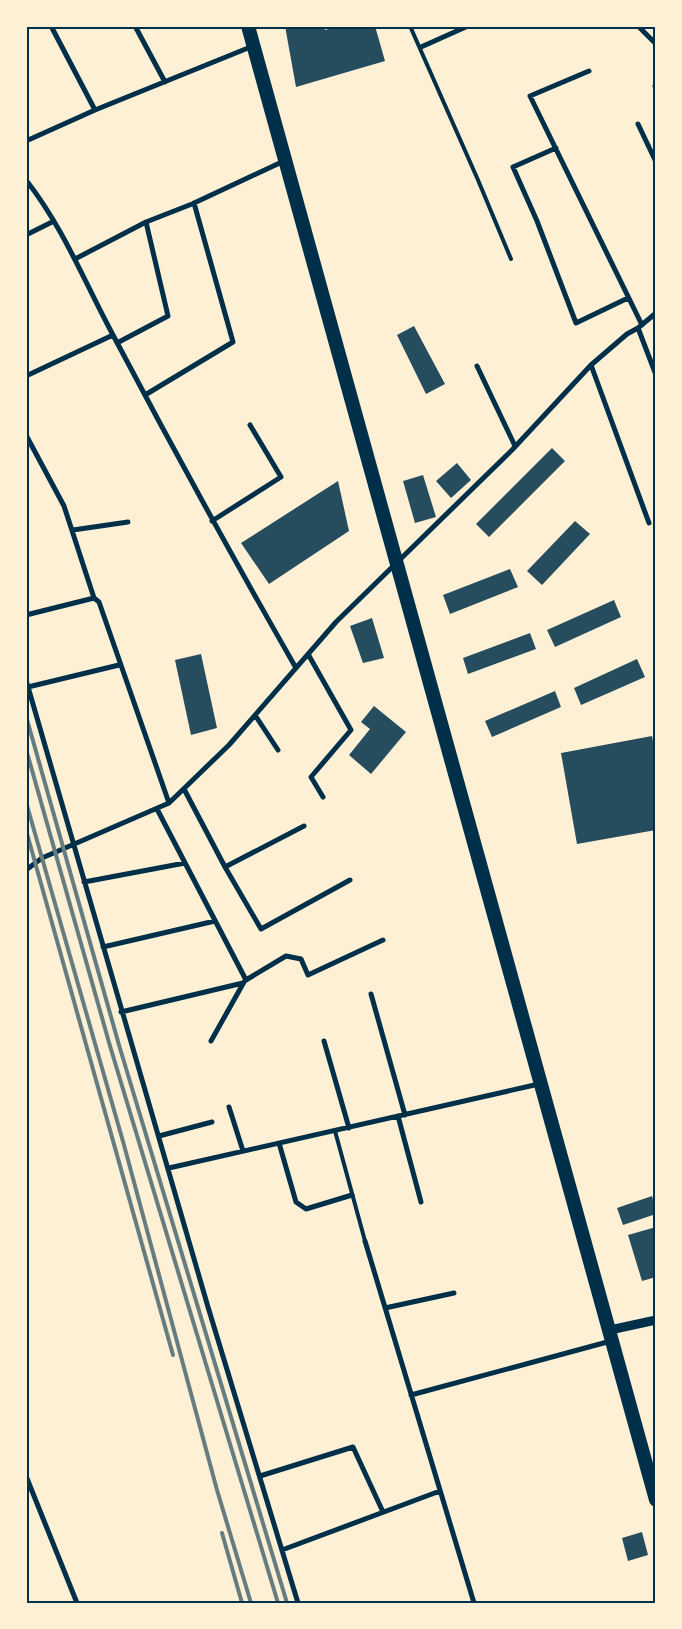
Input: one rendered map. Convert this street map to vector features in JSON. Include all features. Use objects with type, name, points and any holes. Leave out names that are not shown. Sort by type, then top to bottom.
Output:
[{"type":"highway","points":[[248,26],[656,1500]]},
{"type":"street","points":[[51,26],[95,110]]},
{"type":"street","points":[[135,26],[165,82]]},
{"type":"street","points":[[421,47],[468,26]]},
{"type":"street","points":[[638,26],[656,44]]},
{"type":"street","points":[[26,141],[95,110],[254,46]]},
{"type":"street","points":[[589,71],[530,96],[628,298],[640,326],[656,375]]},
{"type":"street","points":[[638,124],[656,162]]},
{"type":"street","points":[[556,148],[513,167],[537,221],[576,323],[628,298]]},
{"type":"street","points":[[75,259],[146,222],[194,203],[284,161]]},
{"type":"street","points":[[26,180],[54,221],[112,335],[212,521],[296,668]]},
{"type":"street","points":[[145,395],[233,342],[194,203]]},
{"type":"street","points":[[26,235],[54,221]]},
{"type":"street","points":[[117,342],[168,316],[146,222]]},
{"type":"street","points":[[26,870],[42,858],[169,803],[229,745],[336,622],[515,446],[591,365],[627,334],[656,313]]},
{"type":"street","points":[[26,376],[112,335]]},
{"type":"street","points":[[591,365],[649,524]]},
{"type":"street","points":[[477,366],[515,446]]},
{"type":"street","points":[[212,521],[281,477],[250,425]]},
{"type":"street","points":[[26,435],[64,506],[94,598],[99,602],[119,665],[169,803]]},
{"type":"street","points":[[73,530],[128,522]]},
{"type":"street","points":[[26,615],[94,598]]},
{"type":"street","points":[[308,654],[351,730],[311,777],[324,797]]},
{"type":"street","points":[[28,687],[119,665]]},
{"type":"street","points":[[26,680],[121,1012],[298,1603]]},
{"type":"street","points":[[255,715],[278,750]]},
{"type":"street","points":[[184,789],[260,929],[350,880]]},
{"type":"street","points":[[157,809],[244,981]]},
{"type":"street","points":[[225,867],[304,826]]},
{"type":"street","points":[[84,882],[185,863]]},
{"type":"street","points":[[103,947],[215,921]]},
{"type":"street","points":[[121,1012],[244,981],[286,956],[300,959],[308,975],[383,940]]},
{"type":"street","points":[[211,1041],[244,981]]},
{"type":"street","points":[[371,994],[405,1115]]},
{"type":"street","points":[[324,1041],[349,1128]]},
{"type":"street","points":[[168,1168],[540,1084]]},
{"type":"street","points":[[229,1107],[243,1151]]},
{"type":"street","points":[[398,1116],[420,1202]]},
{"type":"street","points":[[159,1136],[212,1122]]},
{"type":"street","points":[[279,1143],[296,1202],[306,1209],[352,1196]]},
{"type":"street","points":[[365,1241],[474,1603]]},
{"type":"street","points":[[385,1308],[454,1293]]},
{"type":"street","points":[[411,1395],[656,1320]]},
{"type":"street","points":[[260,1476],[353,1447],[383,1512]]},
{"type":"street","points":[[26,1476],[77,1603]]},
{"type":"street","points":[[282,1550],[440,1491]]},
{"type":"lane","points":[[410,26],[475,171],[511,259]]},
{"type":"lane","points":[[335,1131],[365,1241]]},
{"type":"building","points":[[285,26],[324,26],[325,30],[340,26],[375,26],[385,61],[296,87]]},
{"type":"building","points":[[414,326],[445,384],[426,394],[397,335]]},
{"type":"building","points":[[552,448],[565,461],[489,537],[476,524]]},
{"type":"building","points":[[457,463],[471,480],[451,498],[436,481]]},
{"type":"building","points":[[423,475],[436,517],[415,523],[403,481]]},
{"type":"building","points":[[338,481],[349,531],[269,584],[241,543]]},
{"type":"building","points":[[575,521],[590,534],[542,585],[527,571]]},
{"type":"building","points":[[510,569],[518,587],[450,614],[443,595]]},
{"type":"building","points":[[614,600],[621,617],[555,647],[547,630]]},
{"type":"building","points":[[372,618],[384,658],[363,663],[350,626]]},
{"type":"building","points":[[530,633],[536,649],[468,674],[463,658]]},
{"type":"building","points":[[201,654],[217,728],[191,735],[175,660]]},
{"type":"building","points":[[637,659],[645,677],[581,705],[574,688]]},
{"type":"building","points":[[555,691],[561,707],[492,737],[485,721]]},
{"type":"building","points":[[374,706],[406,732],[371,774],[349,755],[370,729],[361,722]]},
{"type":"building","points":[[652,736],[656,757],[656,830],[577,844],[561,753]]},
{"type":"building","points":[[652,1196],[656,1214],[623,1225],[617,1208]]},
{"type":"building","points":[[656,1227],[656,1277],[642,1281],[628,1235]]},
{"type":"building","points":[[642,1532],[648,1555],[628,1561],[622,1538]]},
{"type":"railway","points":[[26,716],[119,1045],[287,1603]]},
{"type":"railway","points":[[26,749],[110,1046],[278,1603]]},
{"type":"railway","points":[[26,802],[124,1145],[217,1490],[251,1603]]},
{"type":"railway","points":[[26,830],[173,1355]]},
{"type":"railway","points":[[222,1533],[242,1603]]}]
